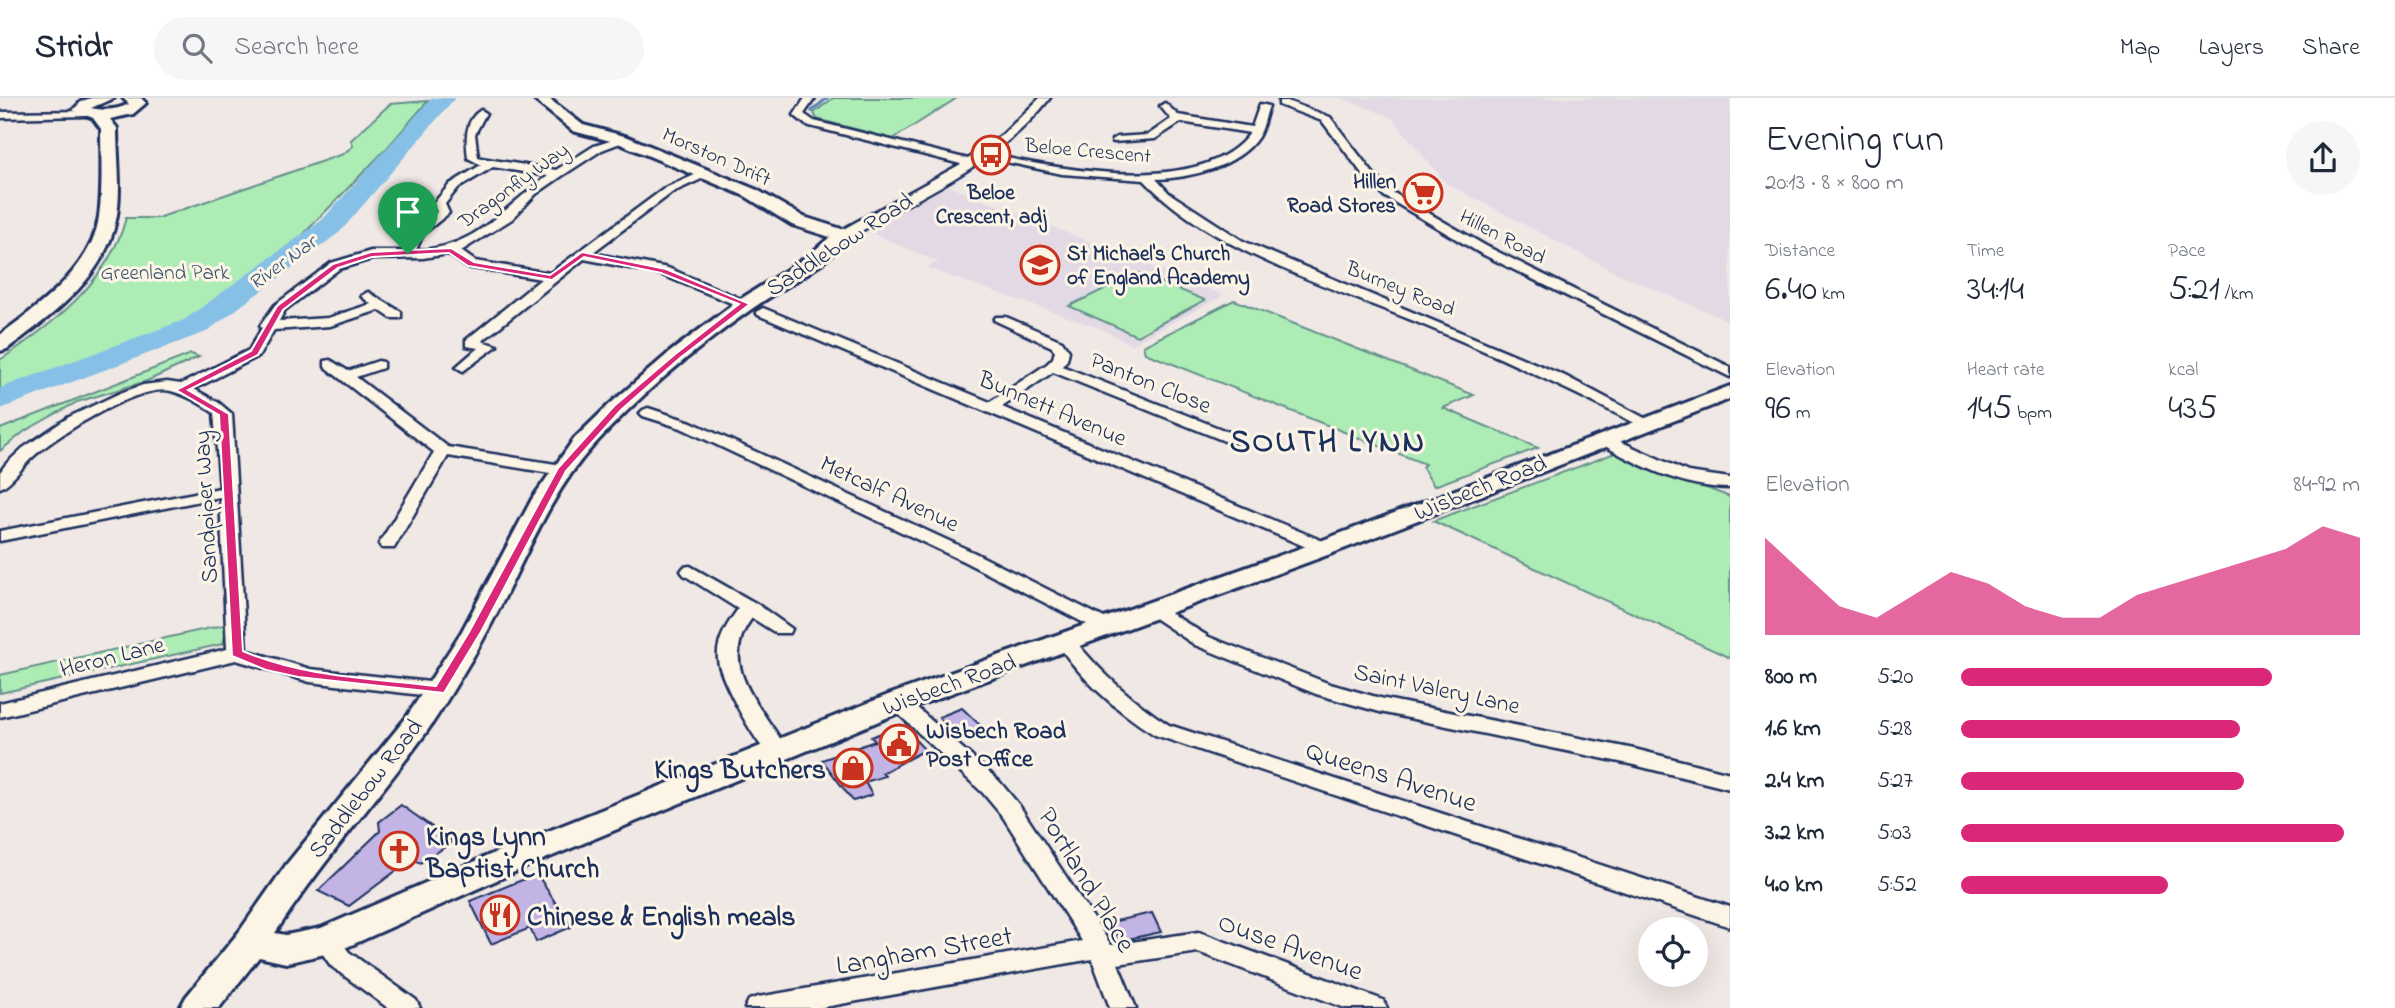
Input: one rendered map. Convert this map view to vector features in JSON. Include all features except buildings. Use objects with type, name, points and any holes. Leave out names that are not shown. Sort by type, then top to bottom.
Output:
[{"type":"main road","points":[[0,345],[55,303],[81,275],[102,237],[108,218],[97,108],[128,105]]},
{"type":"street","name":"Morston Drift","points":[[539,98],[578,128],[624,140],[751,193],[798,221],[842,235]]},
{"type":"street","points":[[809,98],[801,108],[799,116],[810,123],[968,162]]},
{"type":"street","name":"Saddlebow Road","points":[[251,943],[297,874],[416,725],[475,632],[562,470],[617,408],[677,356],[755,308],[842,235],[875,219],[968,162],[1010,133],[1045,98]]},
{"type":"street","name":"Hillen Road","points":[[1266,101],[1280,106],[1283,103],[1326,119],[1368,174],[1388,194],[1482,248],[1730,373]]},
{"type":"street","name":"Beloe Crescent","points":[[1002,160],[1049,169],[1148,178],[1204,167],[1232,155],[1250,140],[1256,131],[1266,101]]},
{"type":"street","points":[[1165,106],[1175,118],[1256,131]]},
{"type":"street","points":[[0,115],[97,108]]},
{"type":"street","points":[[481,113],[470,134],[471,154],[478,161],[558,174]]},
{"type":"street","points":[[1117,140],[1151,138],[1167,124],[1180,119]]},
{"type":"street","name":"Dragonfly Way","points":[[181,390],[254,353],[267,326],[280,308],[346,261],[371,254],[451,250],[468,243],[508,216],[532,192],[558,174],[598,148],[624,140]]},
{"type":"street","points":[[408,254],[418,232],[443,213],[439,204],[454,186],[491,163]]},
{"type":"street","points":[[463,367],[490,346],[471,342],[552,277],[669,190],[704,174]]},
{"type":"street","name":"Burney Road","points":[[1148,178],[1165,195],[1239,244],[1490,348],[1560,379],[1646,423]]},
{"type":"street","points":[[451,250],[471,264],[552,277]]},
{"type":"street","name":"Bunnett Avenue","points":[[582,255],[663,271],[993,407],[1324,548]]},
{"type":"street","points":[[368,296],[396,315]]},
{"type":"street","points":[[267,326],[330,323],[380,305]]},
{"type":"street","name":"Panton Close","points":[[993,407],[1022,384],[1052,367],[1060,359],[1062,351],[1057,344],[1001,320]]},
{"type":"street","points":[[330,364],[443,451],[562,470]]},
{"type":"street","points":[[346,376],[378,365]]},
{"type":"street","name":"Panton Close","points":[[1052,367],[1233,439]]},
{"type":"street","name":"Sandpiper Way","points":[[0,483],[25,454],[81,416],[146,388],[165,386],[181,390],[224,414],[237,653]]},
{"type":"street","name":"Wisbech Road","points":[[251,943],[286,949],[327,941],[517,857],[898,702],[1324,548],[1730,391]]},
{"type":"street","name":"Metcalf Avenue","points":[[648,413],[686,425],[969,557],[1107,626]]},
{"type":"street","points":[[1604,439],[1635,456],[1700,481],[1730,483]]},
{"type":"street","points":[[388,544],[443,451]]},
{"type":"street","points":[[0,536],[228,491]]},
{"type":"street","points":[[690,571],[783,629]]},
{"type":"street","points":[[750,608],[738,619],[726,654],[728,667],[763,734],[777,750]]},
{"type":"street","name":"Saint Valery Lane","points":[[1154,609],[1202,641],[1323,689],[1380,705],[1728,776]]},
{"type":"street","name":"Queens Avenue","points":[[1065,641],[1077,656],[1146,721],[1162,730],[1730,917]]},
{"type":"street","points":[[237,653],[271,667],[298,673],[439,690]]},
{"type":"street","name":"Heron Lane","points":[[0,710],[237,653]]},
{"type":"street","name":"Portland Place","points":[[898,702],[991,787],[1012,811],[1102,952],[1123,1008]]},
{"type":"street","points":[[327,941],[340,959],[407,1008]]},
{"type":"street","name":"Ouse Avenue","points":[[1102,952],[1199,942],[1374,1008]]},
{"type":"street","points":[[198,1008],[251,943]]},
{"type":"street","name":"Langham Street","points":[[758,1008],[1102,952]]},
{"type":"shaded area","points":[[1341,98],[1730,98],[1730,322],[1613,271],[1446,183],[1391,117]]},
{"type":"shaded area","name":"St Michael's Church of England Academy","points":[[946,185],[1224,295],[1131,345],[1102,329],[927,268],[938,262],[869,232]]},
{"type":"green space","points":[[833,98],[957,98],[893,139],[817,119],[814,113]]},
{"type":"green space","name":"Greenland Park","points":[[428,101],[387,148],[294,244],[196,317],[167,332],[0,394],[0,360],[58,317],[92,282],[118,241],[126,218],[158,218],[343,154],[353,146],[351,140],[390,104]]},
{"type":"green space","points":[[1138,273],[1205,300],[1137,336],[1069,306]]},
{"type":"green space","points":[[1234,300],[1474,395],[1443,408],[1538,448],[1434,486],[1422,467],[1425,464],[1145,353],[1143,346]]},
{"type":"green space","points":[[191,354],[199,357],[147,381],[77,402],[25,431],[0,451],[0,429]]},
{"type":"green space","points":[[1615,453],[1730,497],[1730,658],[1433,521]]},
{"type":"green space","points":[[228,624],[223,644],[0,693],[0,675]]},
{"type":"waterway","name":"River Nar","points":[[0,399],[195,326],[331,226],[444,98]]},
{"type":"waterway","points":[[812,111],[827,98]]},
{"type":"place","name":"Beloe Crescent, adj","points":[[991,155]]},
{"type":"place","name":"Hillen Road Stores","points":[[1423,193]]},
{"type":"place","name":"St Michael's Church of England Academy","points":[[1040,265]]},
{"type":"place","name":"Wisbech Road Post Office","points":[[899,744]]},
{"type":"place","name":"Kings Butchers","points":[[853,768]]},
{"type":"place","name":"Kings Lynn Baptist Church","points":[[399,851]]},
{"type":"place","name":"Chinese & English meals","points":[[500,915]]},
{"type":"district","name":"SOUTH LYNN","points":[[1328,440]]},
{"type":"route","points":[[451,250],[464,262],[471,264],[552,277],[582,255],[663,271],[746,304],[677,356],[617,408],[582,444],[544,499],[466,649],[439,690],[336,680],[271,667],[237,653],[224,414],[181,390],[254,353],[267,326],[280,308],[335,266],[371,254],[408,254],[451,250]]}]
